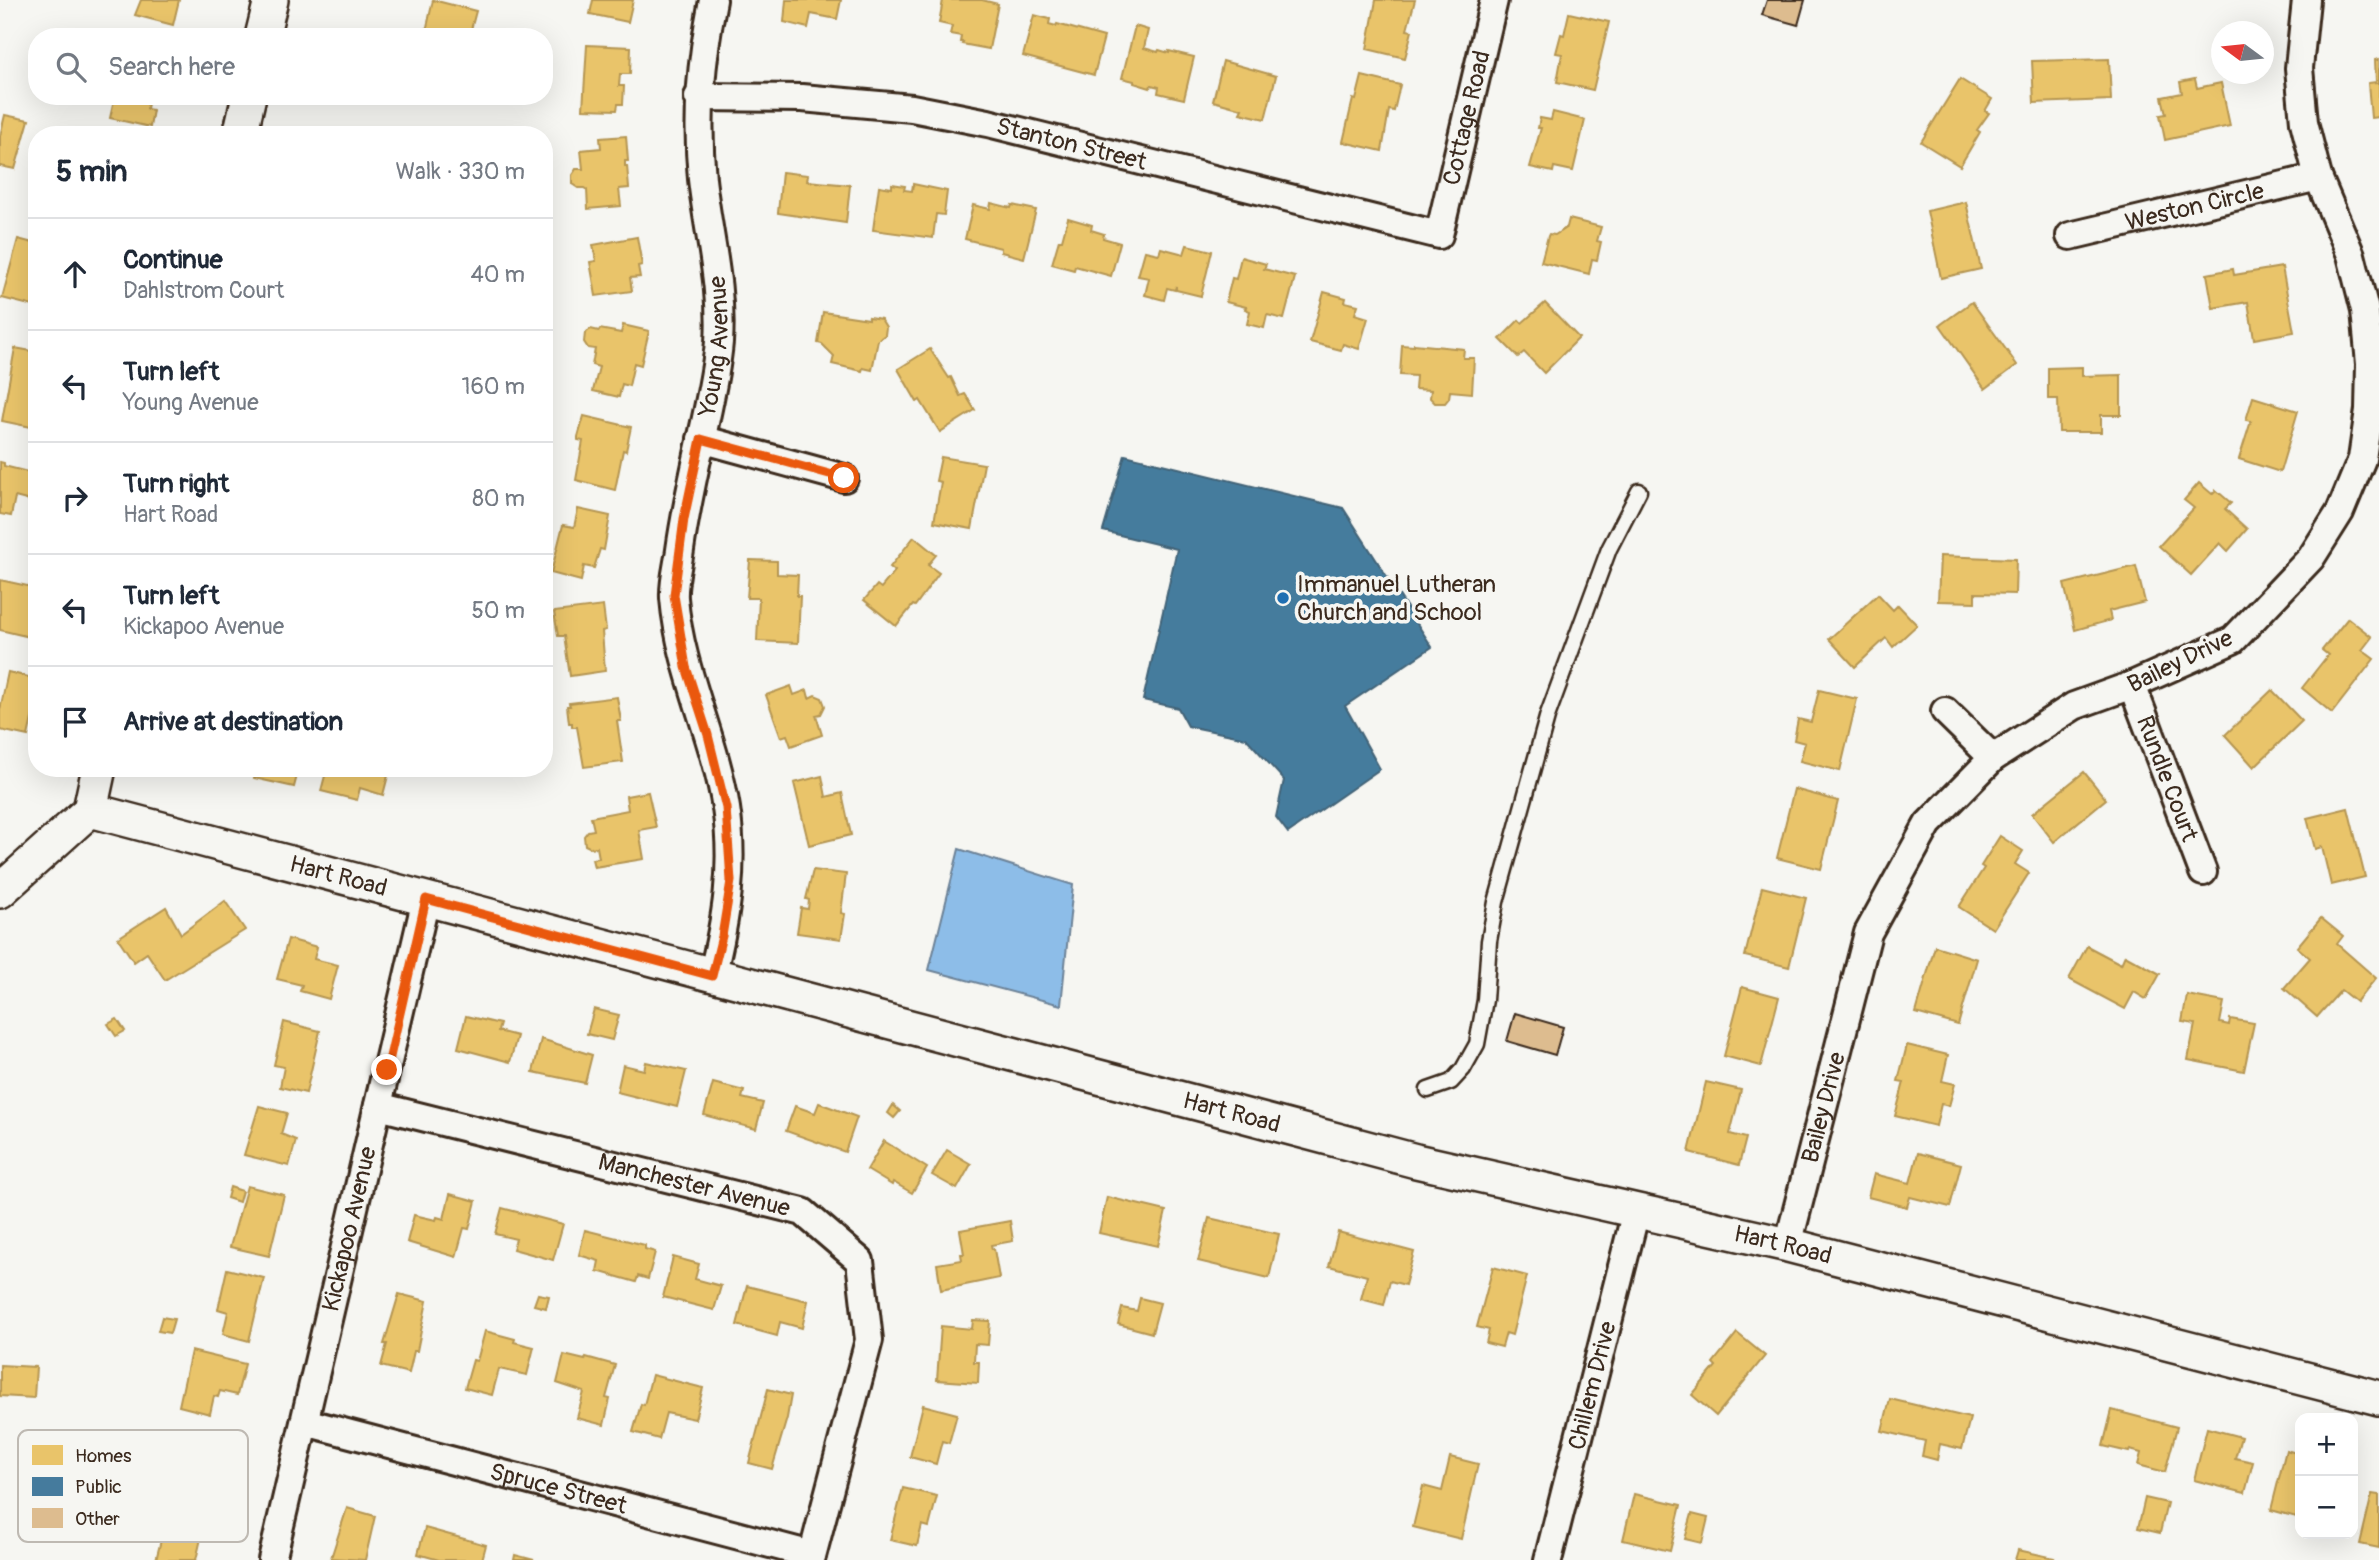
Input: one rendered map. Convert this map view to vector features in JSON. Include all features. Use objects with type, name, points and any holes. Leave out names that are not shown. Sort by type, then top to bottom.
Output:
[{"type":"street","points":[[264,28],[271,0]]},
{"type":"street","name":"Young Avenue","points":[[712,976],[731,881],[726,808],[708,735],[686,667],[674,595],[684,519],[713,390],[719,340],[715,256],[702,180],[698,97],[713,0]]},
{"type":"street","name":"Cottage Road","points":[[1439,235],[1494,0]]},
{"type":"street","name":"Bailey Drive","points":[[1788,1245],[1868,933],[1928,824],[1993,758],[2074,706],[2132,685],[2233,640],[2311,558],[2370,461],[2370,363],[2365,310],[2351,255],[2318,177],[2304,122],[2299,68],[2306,0]]},
{"type":"street","name":"Stanton Street","points":[[698,97],[802,98],[912,108],[988,123],[1439,235]]},
{"type":"street","points":[[242,126],[247,105]]},
{"type":"street","name":"Weston Circle","points":[[2070,236],[2318,177]]},
{"type":"street","points":[[701,439],[844,478]]},
{"type":"street","name":"Rundle Court","points":[[2132,685],[2203,872]]},
{"type":"street","points":[[1945,711],[1993,758]]},
{"type":"street","points":[[0,891],[90,810],[97,777]]},
{"type":"street","name":"Hart Road","points":[[90,810],[1416,1161],[1788,1245],[2379,1398]]},
{"type":"street","name":"Kickapoo Avenue","points":[[272,1560],[426,899]]},
{"type":"street","name":"Manchester Avenue","points":[[378,1106],[803,1212],[860,1261],[869,1340],[811,1558]]},
{"type":"street","name":"Chillem Drive","points":[[1548,1560],[1636,1211]]},
{"type":"street","name":"Spruce Street","points":[[305,1422],[811,1558]]},
{"type":"lane","points":[[1428,1090],[1451,1082],[1464,1069],[1477,1044],[1485,1000],[1489,940],[1496,901],[1548,715],[1609,549],[1639,491]]},
{"type":"water","points":[[959,849],[1073,885],[1061,1005],[929,970]]},
{"type":"building: Homes","points":[[141,0],[179,0],[173,25],[135,15]]},
{"type":"building: Homes","points":[[433,0],[476,11],[471,28],[427,28]]},
{"type":"building: Homes","points":[[593,0],[633,0],[628,22],[590,14]]},
{"type":"building: Homes","points":[[786,0],[841,0],[837,19],[811,14],[808,28],[784,22]]},
{"type":"building: Homes","points":[[943,0],[982,0],[998,4],[989,49],[962,44],[961,36],[950,34],[952,26],[939,23]]},
{"type":"building: Homes","points":[[1376,0],[1415,0],[1407,30],[1412,31],[1405,58],[1367,49]]},
{"type":"building: Homes","points":[[1569,13],[1609,22],[1593,90],[1557,82],[1562,54],[1556,53]]},
{"type":"building: Homes","points":[[1034,15],[1050,19],[1049,24],[1104,37],[1094,75],[1023,56]]},
{"type":"building: Homes","points":[[1135,26],[1148,30],[1144,48],[1194,57],[1184,99],[1158,93],[1159,87],[1151,85],[1150,88],[1122,78]]},
{"type":"building: Homes","points":[[587,45],[631,47],[630,74],[620,74],[619,86],[624,86],[623,104],[618,104],[617,110],[583,109]]},
{"type":"building: Homes","points":[[2109,59],[2111,100],[2034,103],[2032,61]]},
{"type":"building: Homes","points":[[2379,59],[2379,117],[2371,118],[2368,83],[2376,82],[2375,60]]},
{"type":"building: Homes","points":[[1223,61],[1276,76],[1265,119],[1240,113],[1242,109],[1213,101]]},
{"type":"building: Homes","points":[[1362,76],[1400,85],[1394,111],[1389,110],[1382,151],[1343,142],[1353,99],[1356,100]]},
{"type":"building: Homes","points":[[1960,79],[1992,99],[1985,111],[1989,113],[1977,130],[1980,132],[1960,166],[1921,142]]},
{"type":"building: Homes","points":[[2195,79],[2197,88],[2221,84],[2230,126],[2165,140],[2160,115],[2166,114],[2162,97],[2182,93],[2180,82]]},
{"type":"building: Homes","points":[[113,105],[148,105],[147,109],[153,110],[150,126],[110,118]]},
{"type":"building: Homes","points":[[1553,112],[1585,120],[1573,171],[1554,167],[1553,172],[1530,167],[1541,128],[1538,128],[1540,118],[1551,120]]},
{"type":"building: Homes","points":[[5,115],[29,120],[15,169],[0,166],[0,136]]},
{"type":"building: Homes","points":[[626,136],[628,161],[625,161],[625,166],[629,188],[619,189],[621,206],[588,209],[587,190],[572,184],[572,175],[576,169],[583,169],[581,150],[601,148],[600,138]]},
{"type":"building: Homes","points":[[782,172],[808,175],[807,181],[850,185],[846,223],[778,213]]},
{"type":"building: Homes","points":[[892,184],[905,186],[904,190],[912,191],[913,184],[947,191],[944,215],[936,214],[933,238],[873,230],[879,186],[892,188]]},
{"type":"building: Homes","points":[[1966,202],[1981,269],[1941,278],[1927,211]]},
{"type":"building: Homes","points":[[991,203],[1036,210],[1024,258],[1001,252],[1001,248],[965,239],[973,205],[990,209]]},
{"type":"building: Homes","points":[[1068,218],[1092,225],[1091,230],[1104,234],[1103,238],[1120,243],[1111,276],[1075,266],[1074,270],[1052,264]]},
{"type":"building: Homes","points":[[1569,219],[1601,227],[1597,241],[1601,242],[1597,260],[1592,259],[1589,274],[1541,262],[1549,234],[1555,235],[1567,227]]},
{"type":"building: Homes","points":[[637,237],[642,265],[638,266],[640,277],[630,278],[632,291],[596,296],[590,262],[596,261],[593,245]]},
{"type":"building: Homes","points":[[18,239],[28,242],[28,305],[2,298]]},
{"type":"building: Homes","points":[[1187,245],[1212,251],[1201,296],[1176,290],[1176,286],[1175,290],[1167,288],[1164,300],[1145,295],[1149,278],[1138,276],[1145,251],[1159,254],[1161,248],[1184,254]]},
{"type":"building: Homes","points":[[1241,257],[1266,264],[1264,269],[1295,277],[1284,319],[1267,315],[1264,328],[1247,324],[1250,311],[1245,309],[1246,307],[1226,302],[1232,278],[1236,279]]},
{"type":"building: Homes","points":[[2282,267],[2294,332],[2254,339],[2248,302],[2213,308],[2207,274],[2233,269],[2234,275]]},
{"type":"building: Homes","points":[[1324,292],[1346,298],[1345,302],[1358,305],[1355,314],[1368,318],[1359,349],[1343,344],[1341,350],[1310,342]]},
{"type":"building: Homes","points":[[1972,302],[2017,365],[1985,389],[1940,325]]},
{"type":"building: Homes","points":[[1545,303],[1579,338],[1544,373],[1524,352],[1518,357],[1500,339],[1519,320],[1522,323]]},
{"type":"building: Homes","points":[[823,312],[881,319],[886,327],[885,335],[878,340],[872,370],[863,368],[862,371],[832,364],[834,356],[818,343]]},
{"type":"building: Homes","points":[[623,325],[649,331],[641,365],[634,363],[629,386],[622,384],[619,397],[593,391],[599,367],[592,365],[595,349],[588,348],[584,342],[585,333],[591,329],[600,329],[621,333]]},
{"type":"building: Homes","points":[[1402,345],[1464,349],[1463,358],[1474,358],[1472,393],[1450,391],[1445,403],[1435,403],[1430,398],[1431,390],[1415,389],[1416,376],[1400,375]]},
{"type":"building: Homes","points":[[15,348],[28,350],[28,426],[2,421]]},
{"type":"building: Homes","points":[[930,349],[949,378],[951,377],[960,396],[965,394],[975,410],[940,432],[920,400],[917,402],[898,369]]},
{"type":"building: Homes","points":[[2082,367],[2082,376],[2121,375],[2121,415],[2101,415],[2101,432],[2059,432],[2058,399],[2048,399],[2048,368]]},
{"type":"building: Homes","points":[[2253,397],[2298,411],[2280,472],[2239,459],[2251,421],[2246,420]]},
{"type":"building: Homes","points":[[584,416],[631,427],[615,490],[576,480],[583,441],[578,440],[578,437]]},
{"type":"building: Homes","points":[[941,457],[984,464],[972,529],[934,522],[941,482],[936,481]]},
{"type":"building: Homes","points":[[0,462],[4,463],[4,466],[28,472],[28,500],[15,497],[11,516],[0,514]]},
{"type":"building: Homes","points":[[2199,483],[2212,494],[2216,490],[2231,503],[2225,509],[2247,529],[2228,551],[2220,543],[2191,575],[2159,546],[2194,508],[2184,500]]},
{"type":"building: Homes","points":[[578,509],[610,516],[604,550],[600,549],[594,568],[584,566],[581,581],[553,574],[563,525],[574,527]]},
{"type":"building: Homes","points":[[914,537],[936,555],[928,565],[939,573],[915,606],[913,605],[896,626],[864,600],[877,585],[881,588],[895,571],[890,567]]},
{"type":"building: Homes","points":[[1940,556],[2016,559],[2015,594],[1975,593],[1975,602],[1938,601]]},
{"type":"building: Homes","points":[[750,560],[777,561],[777,574],[798,575],[798,643],[757,641],[759,598],[747,598]]},
{"type":"building: Homes","points":[[2136,566],[2145,602],[2109,611],[2111,620],[2075,630],[2064,584]]},
{"type":"building: Homes","points":[[0,580],[28,586],[28,637],[0,630]]},
{"type":"building: Homes","points":[[1878,594],[1893,610],[1898,605],[1917,625],[1893,647],[1886,638],[1855,667],[1829,639]]},
{"type":"building: Homes","points":[[603,606],[606,630],[602,631],[605,671],[570,676],[564,636],[558,636],[554,612]]},
{"type":"building: Homes","points":[[2348,618],[2372,637],[2362,650],[2374,659],[2332,713],[2302,688],[2328,655],[2322,650]]},
{"type":"building: Homes","points":[[8,672],[28,677],[28,736],[0,730],[0,710]]},
{"type":"building: Homes","points":[[791,686],[794,695],[807,690],[809,698],[815,695],[822,698],[825,706],[821,714],[816,715],[822,735],[791,746],[787,735],[781,737],[766,695]]},
{"type":"building: Homes","points":[[1819,690],[1857,699],[1840,771],[1800,761],[1805,743],[1794,740],[1798,719],[1811,722]]},
{"type":"building: Homes","points":[[2272,690],[2302,721],[2254,767],[2225,735]]},
{"type":"building: Homes","points":[[617,697],[621,721],[617,721],[623,762],[584,767],[577,727],[572,727],[572,723],[569,723],[567,706],[570,706],[569,703]]},
{"type":"building: Homes","points":[[2084,772],[2106,799],[2054,842],[2032,814]]},
{"type":"building: Homes","points":[[822,776],[826,797],[842,793],[851,835],[809,845],[794,783]]},
{"type":"building: Homes","points":[[254,777],[297,777],[294,787]]},
{"type":"building: Homes","points":[[325,777],[388,777],[383,795],[360,788],[357,800],[321,791]]},
{"type":"building: Homes","points":[[1794,789],[1838,801],[1821,869],[1777,858]]},
{"type":"building: Homes","points":[[648,792],[656,827],[639,830],[644,859],[594,867],[592,859],[599,858],[597,847],[585,845],[584,836],[588,831],[594,830],[591,817],[628,810],[626,796]]},
{"type":"building: Homes","points":[[2348,808],[2365,877],[2331,885],[2322,847],[2315,849],[2307,818]]},
{"type":"building: Homes","points":[[2000,836],[2023,851],[2015,864],[2029,873],[1993,929],[1959,907],[1984,868],[1981,866]]},
{"type":"building: Homes","points":[[813,870],[846,874],[841,939],[797,933],[801,908],[808,909],[809,900],[806,899]]},
{"type":"building: Homes","points":[[1762,887],[1806,898],[1789,967],[1745,956]]},
{"type":"building: Homes","points":[[225,901],[245,930],[165,980],[147,953],[134,962],[118,938],[166,907],[181,934]]},
{"type":"building: Homes","points":[[2321,918],[2343,936],[2337,944],[2376,978],[2356,1002],[2341,990],[2317,1017],[2284,988],[2310,958],[2297,947]]},
{"type":"building: Homes","points":[[288,939],[317,947],[314,959],[338,965],[329,999],[300,991],[302,985],[277,979]]},
{"type":"building: Homes","points":[[1935,946],[1977,959],[1958,1025],[1916,1013]]},
{"type":"building: Homes","points":[[2087,946],[2121,964],[2125,955],[2160,974],[2146,999],[2134,992],[2125,1009],[2069,979]]},
{"type":"building: Homes","points":[[1742,987],[1779,997],[1761,1066],[1724,1056]]},
{"type":"building: Homes","points":[[2187,995],[2224,1002],[2220,1023],[2229,1025],[2230,1019],[2254,1023],[2244,1071],[2188,1060],[2195,1024],[2182,1022]]},
{"type":"building: Homes","points":[[594,1009],[619,1015],[612,1040],[587,1034]]},
{"type":"building: Homes","points":[[466,1016],[500,1024],[498,1031],[517,1036],[510,1062],[458,1048]]},
{"type":"building: Homes","points":[[117,1019],[125,1031],[116,1036],[108,1024]]},
{"type":"building: Homes","points":[[284,1022],[320,1031],[306,1093],[280,1087],[284,1067],[274,1065]]},
{"type":"building: Homes","points":[[541,1039],[592,1055],[585,1083],[533,1072]]},
{"type":"building: Homes","points":[[1907,1045],[1948,1055],[1942,1081],[1955,1084],[1949,1106],[1941,1104],[1936,1126],[1895,1116],[1904,1082],[1898,1081]]},
{"type":"building: Homes","points":[[646,1062],[686,1071],[677,1107],[617,1092],[623,1065],[644,1070]]},
{"type":"building: Homes","points":[[1706,1082],[1741,1090],[1730,1134],[1746,1138],[1739,1165],[1689,1152]]},
{"type":"building: Homes","points":[[713,1083],[744,1091],[742,1098],[763,1103],[756,1129],[704,1115]]},
{"type":"building: Homes","points":[[819,1103],[857,1117],[845,1152],[786,1131],[795,1106],[815,1113]]},
{"type":"building: Homes","points":[[893,1105],[900,1111],[894,1118],[888,1113]]},
{"type":"building: Homes","points":[[259,1106],[287,1113],[281,1134],[296,1140],[289,1166],[244,1155]]},
{"type":"building: Homes","points":[[884,1141],[927,1168],[912,1193],[867,1170]]},
{"type":"building: Homes","points":[[947,1150],[971,1164],[957,1189],[932,1175]]},
{"type":"building: Homes","points":[[1918,1153],[1961,1164],[1950,1207],[1910,1197],[1907,1207],[1868,1197],[1874,1174],[1910,1183]]},
{"type":"building: Homes","points":[[247,1186],[284,1195],[269,1256],[230,1247]]},
{"type":"building: Homes","points":[[230,1187],[242,1191],[239,1202],[227,1198]]},
{"type":"building: Homes","points":[[450,1194],[476,1201],[469,1229],[464,1228],[456,1257],[407,1242],[414,1215],[444,1219]]},
{"type":"building: Homes","points":[[1107,1197],[1166,1211],[1158,1246],[1099,1233]]},
{"type":"building: Homes","points":[[502,1208],[563,1224],[553,1260],[513,1249],[516,1239],[495,1234]]},
{"type":"building: Homes","points":[[1209,1218],[1279,1234],[1269,1278],[1198,1261]]},
{"type":"building: Homes","points":[[1010,1221],[1013,1241],[991,1245],[999,1278],[941,1290],[937,1264],[962,1260],[961,1254],[964,1254],[960,1230]]},
{"type":"building: Homes","points":[[585,1230],[645,1245],[645,1249],[655,1252],[648,1279],[638,1276],[636,1282],[597,1271],[599,1261],[579,1255]]},
{"type":"building: Homes","points":[[1338,1232],[1414,1252],[1405,1285],[1390,1281],[1384,1305],[1361,1299],[1367,1276],[1329,1266]]},
{"type":"building: Homes","points":[[673,1257],[699,1264],[695,1279],[721,1286],[714,1310],[663,1297]]},
{"type":"building: Homes","points":[[1493,1267],[1527,1276],[1512,1335],[1506,1333],[1502,1347],[1486,1343],[1489,1330],[1477,1327]]},
{"type":"building: Homes","points":[[227,1269],[264,1278],[249,1341],[223,1334],[228,1312],[218,1309]]},
{"type":"building: Homes","points":[[747,1286],[808,1301],[802,1328],[780,1322],[777,1336],[737,1325]]},
{"type":"building: Homes","points":[[399,1294],[427,1301],[417,1351],[414,1351],[409,1373],[381,1366],[387,1344],[384,1344]]},
{"type":"building: Homes","points":[[538,1294],[549,1296],[546,1308],[534,1305]]},
{"type":"building: Homes","points":[[1140,1298],[1160,1303],[1152,1333],[1118,1324],[1122,1308],[1137,1311]]},
{"type":"building: Homes","points":[[162,1317],[174,1319],[170,1333],[158,1331]]},
{"type":"building: Homes","points":[[973,1320],[990,1321],[988,1345],[975,1344],[974,1362],[979,1362],[978,1383],[937,1380],[941,1326],[972,1329]]},
{"type":"building: Homes","points":[[485,1331],[534,1347],[527,1375],[499,1369],[492,1395],[465,1388],[473,1360],[477,1361]]},
{"type":"building: Homes","points":[[1737,1333],[1765,1356],[1716,1416],[1692,1395],[1716,1366],[1713,1363]]},
{"type":"building: Homes","points":[[191,1351],[245,1364],[237,1395],[220,1391],[218,1397],[214,1396],[210,1414],[179,1406]]},
{"type":"building: Homes","points":[[564,1355],[585,1360],[586,1357],[615,1365],[606,1398],[610,1399],[604,1425],[577,1418],[584,1392],[557,1383]]},
{"type":"building: Homes","points":[[0,1365],[36,1367],[34,1398],[0,1396]]},
{"type":"building: Homes","points":[[652,1375],[703,1388],[695,1419],[666,1413],[659,1439],[633,1432]]},
{"type":"building: Homes","points":[[768,1389],[791,1395],[772,1469],[749,1463]]},
{"type":"building: Homes","points":[[1890,1399],[1970,1418],[1962,1449],[1940,1444],[1937,1460],[1922,1456],[1925,1441],[1882,1431]]},
{"type":"building: Homes","points":[[923,1405],[957,1414],[949,1443],[942,1441],[936,1464],[910,1457]]},
{"type":"building: Homes","points":[[2112,1410],[2177,1427],[2165,1472],[2138,1465],[2141,1453],[2103,1446]]},
{"type":"building: Homes","points":[[2207,1428],[2241,1437],[2235,1458],[2253,1462],[2245,1493],[2194,1480]]},
{"type":"building: Homes","points":[[2286,1450],[2295,1453],[2295,1517],[2271,1510]]},
{"type":"building: Homes","points":[[1450,1457],[1478,1464],[1461,1539],[1413,1527],[1423,1486],[1442,1491]]},
{"type":"building: Homes","points":[[903,1488],[937,1496],[929,1527],[922,1525],[917,1546],[890,1540]]},
{"type":"building: Homes","points":[[1634,1494],[1681,1505],[1670,1551],[1623,1540]]},
{"type":"building: Homes","points":[[2372,1494],[2379,1495],[2379,1548],[2360,1544]]},
{"type":"building: Homes","points":[[2145,1498],[2167,1503],[2160,1533],[2138,1528]]},
{"type":"building: Homes","points":[[347,1508],[375,1516],[365,1560],[331,1558]]},
{"type":"building: Homes","points":[[1692,1514],[1708,1518],[1702,1543],[1685,1539]]},
{"type":"building: Homes","points":[[425,1528],[486,1545],[482,1560],[439,1560],[418,1554]]},
{"type":"building: Homes","points":[[160,1542],[200,1542],[196,1560],[156,1560]]},
{"type":"building: Homes","points":[[2018,1550],[2054,1558],[2015,1560]]},
{"type":"building: Homes","points":[[515,1555],[534,1560],[514,1560]]},
{"type":"building: Public","name":"Immanuel Lutheran Church and School","points":[[1125,455],[1343,508],[1432,647],[1345,706],[1380,769],[1288,833],[1276,817],[1284,780],[1246,738],[1188,726],[1178,708],[1143,700],[1177,549],[1103,531]]},
{"type":"building: Other","points":[[1767,0],[1805,0],[1798,25],[1762,15]]},
{"type":"building: Other","points":[[1515,1013],[1563,1027],[1555,1055],[1507,1041]]},
{"type":"place","name":"Immanuel Lutheran Church and School","points":[[1283,598]]},
{"type":"route","points":[[387,1070],[426,899],[712,976],[731,881],[726,808],[708,735],[686,667],[674,595],[684,519],[701,439],[844,478]]}]
